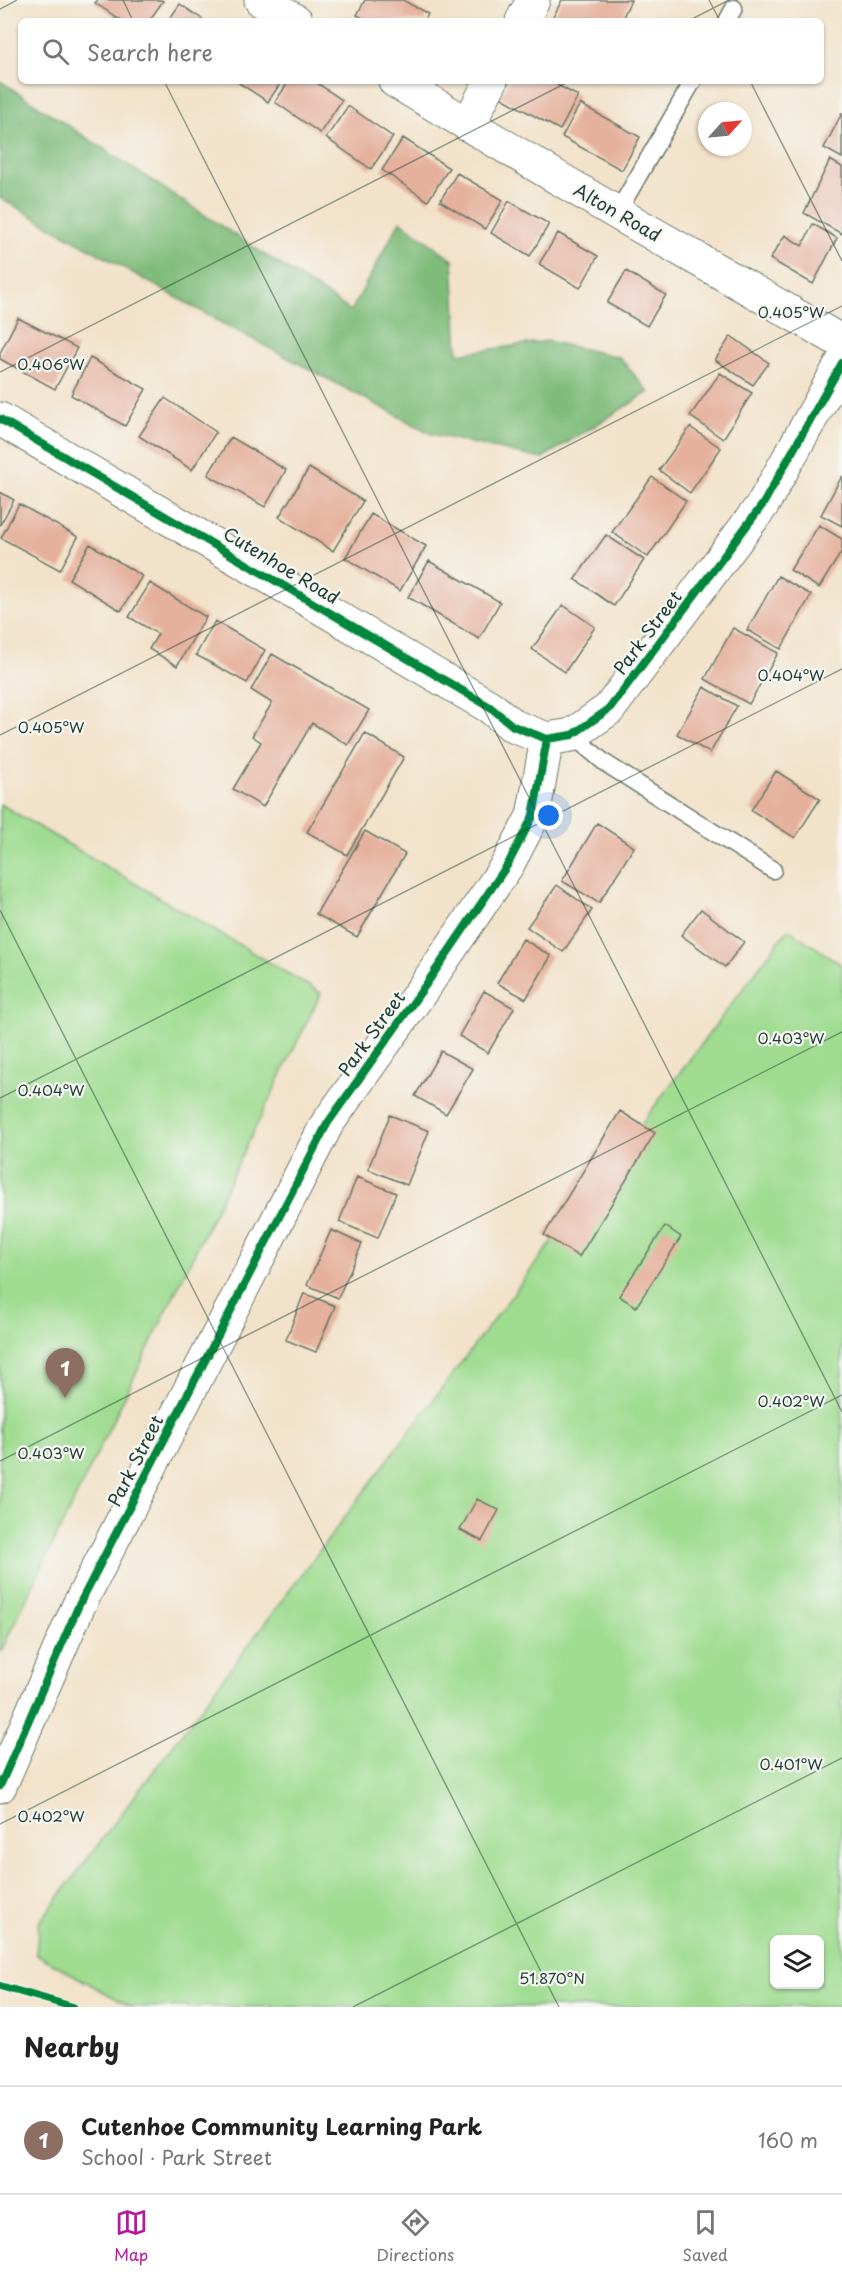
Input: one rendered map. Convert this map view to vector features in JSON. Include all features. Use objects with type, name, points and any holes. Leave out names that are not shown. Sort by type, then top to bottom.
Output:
[{"type":"street","points":[[261,0],[291,18]]},
{"type":"street","points":[[524,18],[533,0]]},
{"type":"street","name":"Alton Road","points":[[400,84],[617,213],[842,342]]},
{"type":"street","points":[[468,125],[489,84]]},
{"type":"street","name":"Park Street","points":[[0,1786],[78,1607],[327,1124],[501,874],[533,816],[559,737],[609,709],[763,504],[842,363]]},
{"type":"street","name":"Cutenhoe Road","points":[[0,419],[490,707],[513,726],[559,737]]},
{"type":"lane","points":[[617,213],[691,84]]},
{"type":"lane","points":[[559,737],[605,763],[773,870]]},
{"type":"green space","points":[[0,81],[351,311],[400,221],[453,260],[458,354],[547,341],[619,357],[649,392],[541,459],[432,434],[222,323],[0,198]]},
{"type":"green space","points":[[0,804],[321,993],[0,1653]]},
{"type":"green space","points":[[788,929],[842,965],[842,2007],[131,2007],[36,1954],[39,1923]]},
{"type":"building","points":[[98,0],[163,1],[151,18],[118,18],[95,3]]},
{"type":"building","points":[[365,0],[403,0],[428,14],[426,18],[362,18],[357,15]]},
{"type":"building","points":[[562,0],[631,0],[622,18],[553,18]]},
{"type":"building","points":[[180,4],[201,18],[170,18]]},
{"type":"building","points":[[241,84],[280,84],[268,102]]},
{"type":"building","points":[[287,84],[318,84],[342,100],[320,133],[275,102]]},
{"type":"building","points":[[507,84],[556,84],[578,96],[560,130],[500,97]]},
{"type":"building","points":[[580,104],[640,137],[622,170],[562,137]]},
{"type":"building","points":[[348,106],[393,137],[371,169],[326,138]]},
{"type":"building","points":[[842,113],[842,158],[824,148]]},
{"type":"building","points":[[403,138],[449,168],[428,201],[382,170]]},
{"type":"building","points":[[830,160],[842,167],[842,234],[804,213]]},
{"type":"building","points":[[457,173],[503,200],[485,229],[440,201]]},
{"type":"building","points":[[509,201],[549,224],[530,256],[491,233]]},
{"type":"building","points":[[813,224],[837,238],[813,284],[770,259],[785,235],[802,246]]},
{"type":"building","points":[[558,233],[598,256],[580,288],[539,264]]},
{"type":"building","points":[[626,271],[666,295],[647,326],[607,303]]},
{"type":"building","points":[[18,318],[77,348],[55,389],[0,359],[0,353]]},
{"type":"building","points":[[731,336],[769,363],[753,385],[715,360]]},
{"type":"building","points":[[90,358],[146,389],[125,426],[71,395]]},
{"type":"building","points":[[720,373],[752,393],[723,439],[690,416]]},
{"type":"building","points":[[165,398],[216,432],[192,470],[139,436]]},
{"type":"building","points":[[690,427],[721,448],[690,493],[659,470]]},
{"type":"building","points":[[231,437],[286,470],[265,507],[208,475]]},
{"type":"building","points":[[309,468],[363,501],[333,551],[279,517]]},
{"type":"building","points":[[842,476],[842,526],[821,515]]},
{"type":"building","points":[[652,477],[686,501],[648,557],[612,532]]},
{"type":"building","points":[[0,492],[14,500],[0,525]]},
{"type":"building","points":[[19,504],[78,537],[60,570],[1,538]]},
{"type":"building","points":[[371,514],[426,546],[400,591],[345,558]]},
{"type":"building","points":[[819,525],[842,539],[842,551],[819,588],[790,570]]},
{"type":"building","points":[[606,535],[644,560],[614,606],[575,579]]},
{"type":"building","points":[[90,544],[142,576],[121,611],[69,579]]},
{"type":"building","points":[[429,561],[500,602],[479,639],[408,597]]},
{"type":"building","points":[[778,576],[811,595],[781,649],[747,630]]},
{"type":"building","points":[[150,583],[206,617],[177,666],[149,649],[158,634],[129,617]]},
{"type":"building","points":[[563,605],[595,627],[565,672],[532,649]]},
{"type":"building","points":[[215,621],[265,650],[247,683],[196,655]]},
{"type":"building","points":[[733,628],[778,653],[749,704],[705,679]]},
{"type":"building","points":[[272,654],[369,710],[348,745],[312,723],[263,807],[233,789],[261,742],[252,736],[272,703],[251,690]]},
{"type":"building","points":[[704,687],[737,706],[710,753],[677,734]]},
{"type":"building","points":[[365,733],[404,757],[347,855],[307,832]]},
{"type":"building","points":[[776,771],[820,799],[795,838],[751,810]]},
{"type":"building","points":[[597,823],[634,847],[599,903],[562,881]]},
{"type":"building","points":[[365,831],[405,854],[357,937],[316,914]]},
{"type":"building","points":[[557,885],[592,910],[563,952],[527,927]]},
{"type":"building","points":[[701,909],[744,942],[725,967],[681,935]]},
{"type":"building","points":[[523,939],[551,956],[526,999],[497,983]]},
{"type":"building","points":[[484,991],[514,1008],[488,1053],[459,1036]]},
{"type":"building","points":[[441,1051],[473,1069],[446,1114],[415,1096]]},
{"type":"building","points":[[620,1111],[655,1133],[579,1257],[544,1235]]},
{"type":"building","points":[[390,1115],[429,1131],[407,1185],[368,1169]]},
{"type":"building","points":[[357,1177],[396,1193],[378,1238],[339,1222]]},
{"type":"building","points":[[665,1226],[681,1237],[636,1307],[619,1296]]},
{"type":"building","points":[[331,1230],[362,1244],[338,1298],[307,1285]]},
{"type":"building","points":[[304,1293],[335,1306],[316,1352],[286,1340]]},
{"type":"building","points":[[477,1499],[499,1510],[482,1541],[460,1530]]},
{"type":"cycle path","points":[[0,419],[490,707],[513,726],[547,739],[572,735],[609,709],[763,504],[842,363]]},
{"type":"cycle path","points":[[0,1786],[78,1607],[327,1124],[508,864],[533,816],[547,739]]},
{"type":"cycle path","points":[[0,1986],[73,2007]]},
{"type":"place","name":"Cutenhoe Community Learning Park","points":[[65,1398]]}]
